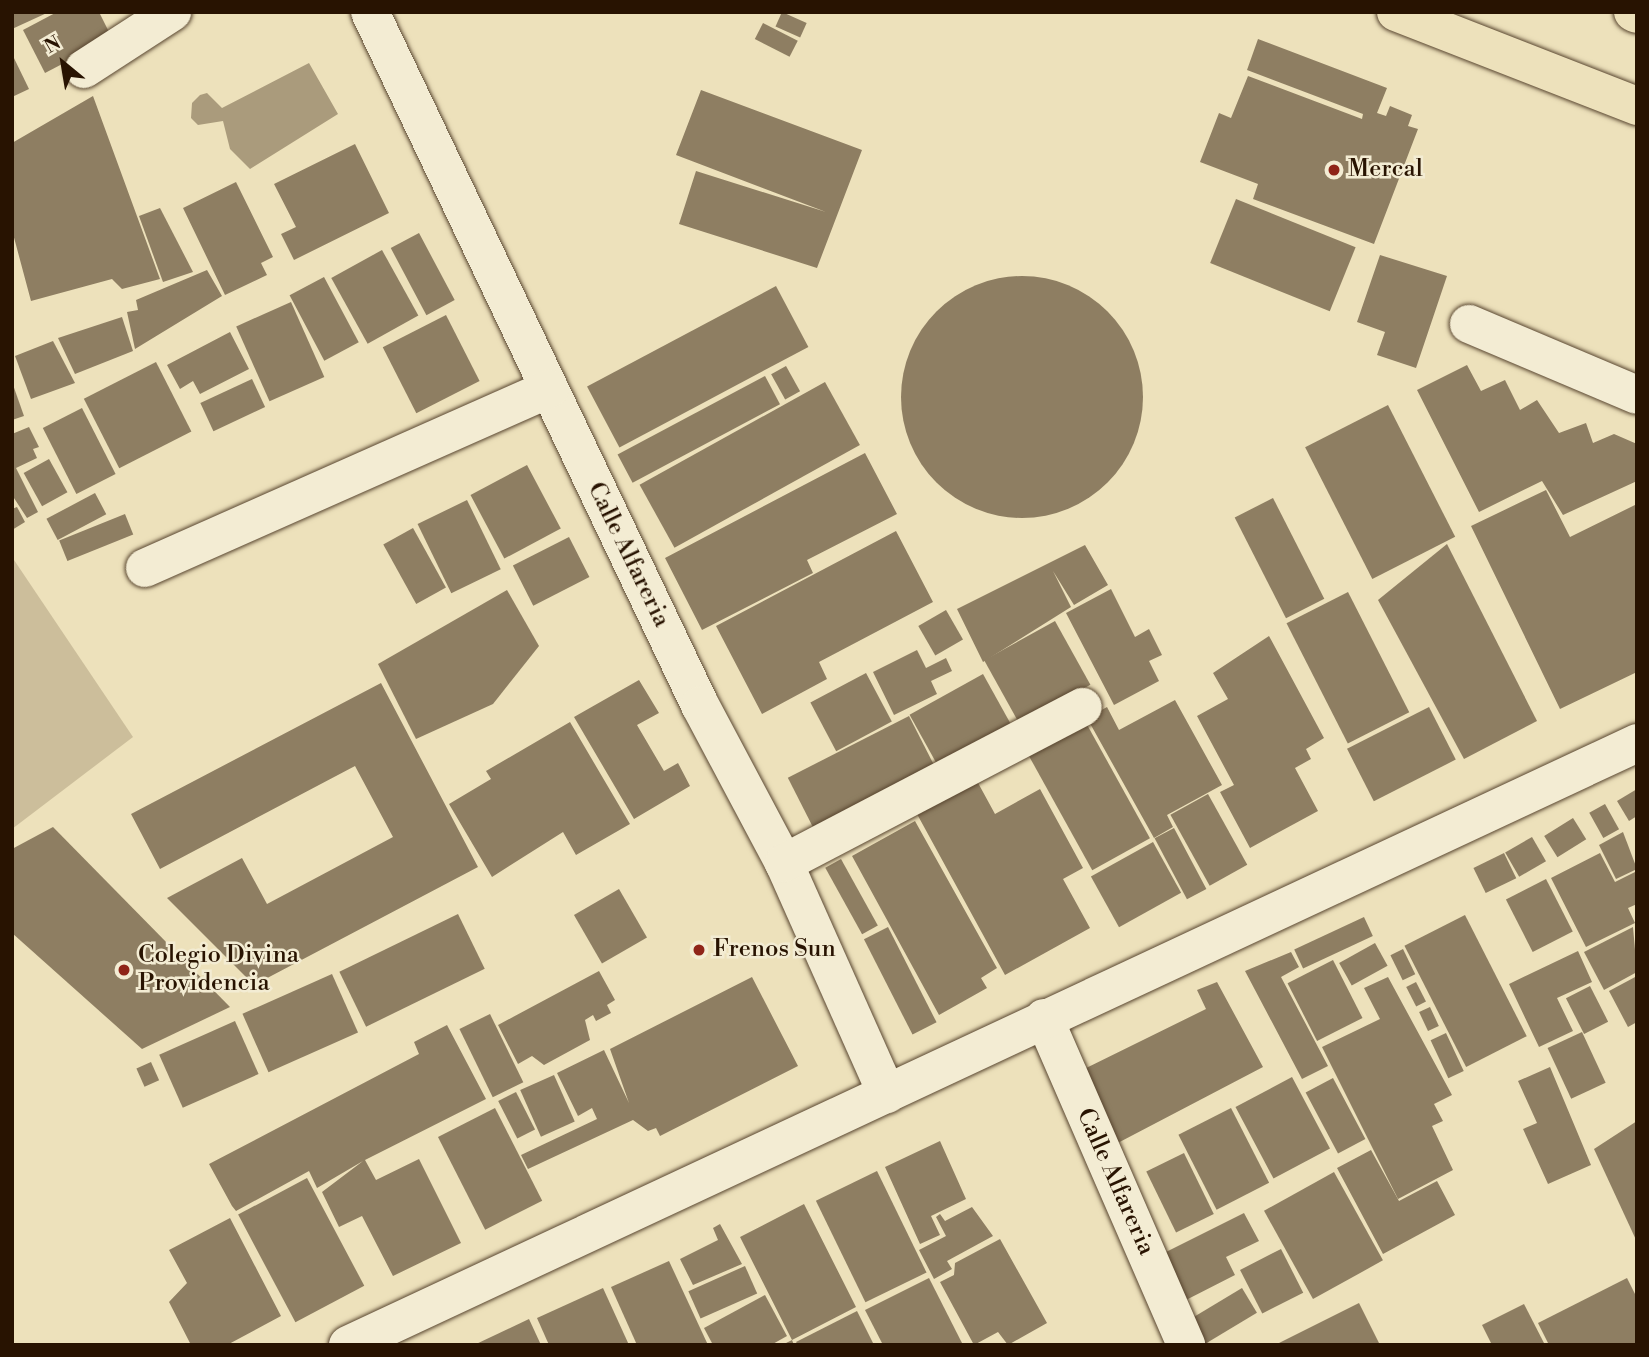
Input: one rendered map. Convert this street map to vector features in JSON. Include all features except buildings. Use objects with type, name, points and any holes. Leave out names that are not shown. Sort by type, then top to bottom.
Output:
[{"type":"main road","points":[[1396,12],[1637,106]]},
{"type":"street","points":[[84,69],[172,12]]},
{"type":"street","name":"Calle Alfareria","points":[[371,13],[700,705],[784,863],[887,1094]]},
{"type":"street","points":[[1469,324],[1637,395]]},
{"type":"street","points":[[145,568],[549,389]]},
{"type":"street","points":[[784,863],[1083,708]]},
{"type":"street","points":[[348,1345],[1637,743]]},
{"type":"street","name":"Calle Alfareria","points":[[1044,1018],[1186,1345]]},
{"type":"shaded area","points":[[309,63],[338,114],[250,169],[230,149],[223,121],[198,125],[191,118],[192,103],[200,95],[207,93],[222,108]]},
{"type":"shaded area","points":[[12,557],[133,737],[12,829]]},
{"type":"place","name":"Mercal","points":[[1334,170]]},
{"type":"place","name":"Frenos Sun","points":[[699,950]]},
{"type":"place","name":"Colegio Divina Providencia","points":[[124,970]]}]
